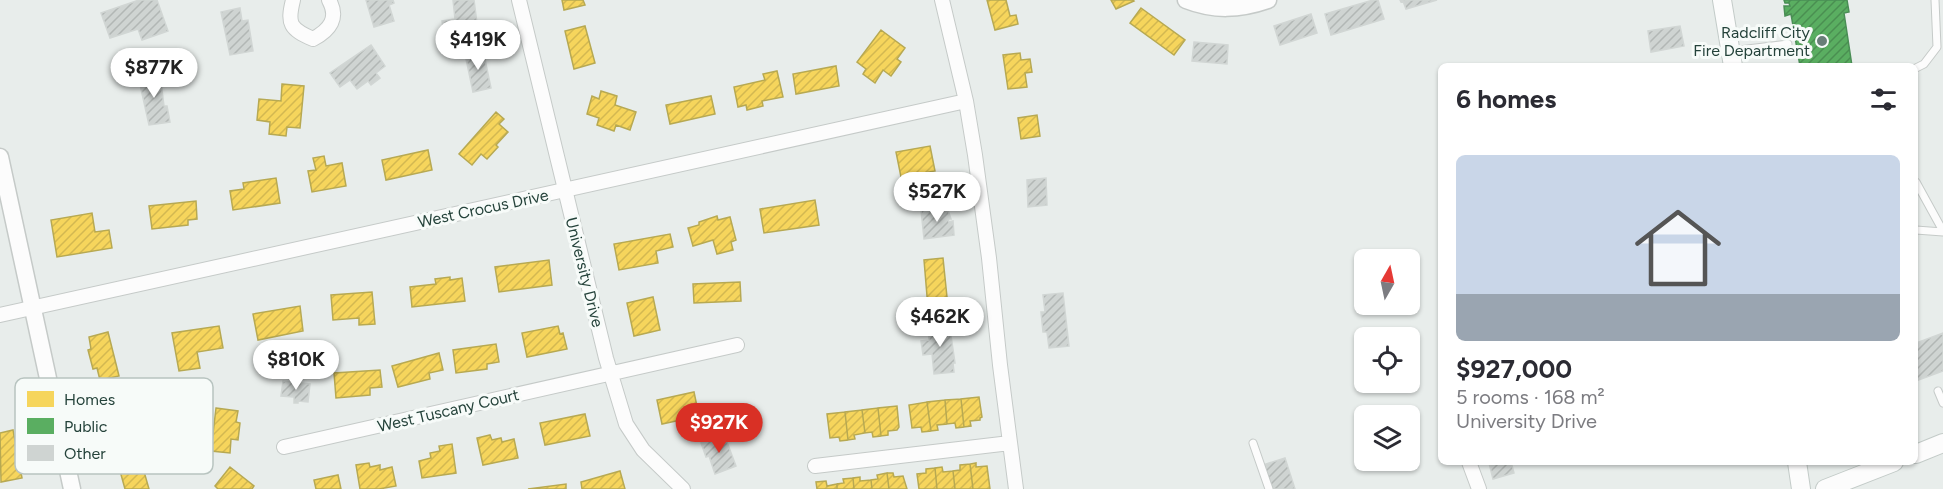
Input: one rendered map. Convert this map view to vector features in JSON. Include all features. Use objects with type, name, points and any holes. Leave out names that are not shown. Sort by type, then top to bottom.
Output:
[{"type":"main road","points":[[1722,0],[1732,59]]},
{"type":"main road","points":[[1918,453],[1942,445]]},
{"type":"main road","points":[[1797,465],[1801,489]]},
{"type":"main road","points":[[1825,489],[1886,465]]},
{"type":"street","points":[[292,0],[289,16],[291,24],[300,33],[313,39],[325,33],[333,21],[333,9],[329,0]]},
{"type":"street","name":"University Drive","points":[[519,0],[611,374],[626,424],[643,450],[683,489]]},
{"type":"street","points":[[942,0],[966,101],[989,258],[1016,489]]},
{"type":"street","points":[[1186,0],[1217,9],[1251,6],[1268,0]]},
{"type":"street","name":"West Crocus Drive","points":[[0,315],[966,101]]},
{"type":"street","points":[[0,157],[48,378]]},
{"type":"street","name":"West Tuscany Court","points":[[284,447],[737,345]]},
{"type":"street","points":[[814,466],[1010,442]]},
{"type":"street","points":[[1470,465],[1479,489]]},
{"type":"street","points":[[69,474],[72,489]]},
{"type":"lane","points":[[1918,67],[1924,64],[1937,47],[1935,0]]},
{"type":"lane","points":[[1732,59],[1788,44]]},
{"type":"lane","points":[[1918,186],[1943,231]]},
{"type":"lane","points":[[1918,230],[1943,231]]},
{"type":"lane","points":[[1938,391],[1943,404]]},
{"type":"lane","points":[[1253,443],[1269,489]]},
{"type":"building: Homes","points":[[562,0],[583,0],[585,5],[564,10]]},
{"type":"building: Homes","points":[[987,0],[1006,0],[1010,16],[1016,15],[1018,24],[995,30]]},
{"type":"building: Homes","points":[[1111,0],[1133,0],[1134,1],[1116,9]]},
{"type":"building: Homes","points":[[1141,8],[1185,40],[1174,55],[1130,23]]},
{"type":"building: Homes","points":[[585,26],[595,63],[574,69],[565,31]]},
{"type":"building: Homes","points":[[881,30],[905,48],[897,59],[901,62],[891,76],[883,70],[875,83],[863,74],[866,69],[857,62]]},
{"type":"building: Homes","points":[[1020,53],[1021,60],[1030,59],[1032,72],[1025,73],[1027,87],[1008,89],[1003,55]]},
{"type":"building: Homes","points":[[836,66],[839,86],[796,94],[793,74]]},
{"type":"building: Homes","points":[[777,71],[783,97],[762,101],[763,106],[747,110],[746,105],[738,107],[734,87],[765,80],[763,74]]},
{"type":"building: Homes","points":[[282,84],[304,86],[300,128],[287,127],[286,136],[269,134],[270,122],[257,120],[259,99],[281,101]]},
{"type":"building: Homes","points":[[601,91],[617,96],[615,105],[636,112],[630,130],[616,125],[614,131],[597,125],[599,118],[587,114],[592,96],[599,99]]},
{"type":"building: Homes","points":[[711,96],[715,114],[670,124],[666,105]]},
{"type":"building: Homes","points":[[496,112],[504,119],[499,124],[508,132],[487,159],[481,154],[472,165],[459,154]]},
{"type":"building: Homes","points":[[1037,115],[1040,136],[1021,139],[1018,118]]},
{"type":"building: Homes","points":[[930,146],[935,171],[901,177],[896,152]]},
{"type":"building: Homes","points":[[428,150],[432,170],[386,180],[382,160]]},
{"type":"building: Homes","points":[[324,156],[326,166],[342,163],[346,186],[312,192],[308,171],[316,170],[313,158]]},
{"type":"building: Homes","points":[[276,178],[280,203],[233,210],[230,191],[244,189],[243,183]]},
{"type":"building: Homes","points":[[815,200],[819,225],[764,233],[760,209]]},
{"type":"building: Homes","points":[[196,201],[197,219],[188,220],[188,225],[152,229],[149,206]]},
{"type":"building: Homes","points":[[92,213],[95,232],[109,230],[112,248],[57,257],[51,220]]},
{"type":"building: Homes","points":[[717,216],[718,220],[730,217],[736,240],[731,242],[733,250],[717,254],[713,240],[693,246],[688,228]]},
{"type":"building: Homes","points":[[670,234],[673,247],[656,251],[658,263],[619,270],[614,244]]},
{"type":"building: Homes","points":[[943,258],[948,307],[928,308],[924,260]]},
{"type":"building: Homes","points":[[549,260],[552,285],[499,292],[495,267]]},
{"type":"building: Homes","points":[[450,277],[450,280],[462,278],[465,301],[412,307],[410,287],[436,284],[435,279]]},
{"type":"building: Homes","points":[[740,282],[741,301],[694,303],[693,284]]},
{"type":"building: Homes","points":[[372,292],[375,324],[359,325],[359,318],[333,320],[331,295]]},
{"type":"building: Homes","points":[[653,297],[660,330],[634,336],[627,303]]},
{"type":"building: Homes","points":[[300,306],[303,331],[258,340],[253,314]]},
{"type":"building: Homes","points":[[219,326],[223,348],[197,352],[200,368],[179,371],[172,333]]},
{"type":"building: Homes","points":[[558,326],[560,334],[563,333],[567,349],[527,357],[522,333]]},
{"type":"building: Homes","points":[[108,332],[119,376],[100,378],[97,368],[93,369],[88,350],[91,349],[89,337]]},
{"type":"building: Homes","points":[[496,344],[499,362],[487,364],[487,369],[456,373],[453,350]]},
{"type":"building: Homes","points":[[439,353],[443,370],[429,373],[430,379],[398,387],[392,366]]},
{"type":"building: Homes","points":[[380,370],[382,387],[370,388],[370,395],[336,398],[334,373]]},
{"type":"building: Homes","points":[[694,392],[699,416],[662,424],[657,400]]},
{"type":"building: Homes","points":[[979,397],[982,417],[980,420],[970,421],[971,426],[964,427],[961,399]]},
{"type":"building: Homes","points":[[961,399],[964,427],[956,428],[955,423],[947,424],[945,400]]},
{"type":"building: Homes","points":[[945,400],[947,424],[937,425],[938,430],[931,431],[927,402]]},
{"type":"building: Homes","points":[[927,402],[931,431],[922,432],[921,427],[912,428],[909,405]]},
{"type":"building: Homes","points":[[897,406],[899,427],[897,430],[888,431],[888,435],[881,436],[878,408]]},
{"type":"building: Homes","points":[[216,408],[238,411],[236,422],[240,423],[238,440],[231,439],[230,453],[213,451]]},
{"type":"building: Homes","points":[[878,408],[881,436],[873,437],[872,432],[865,433],[862,410]]},
{"type":"building: Homes","points":[[862,410],[865,433],[854,435],[855,439],[848,440],[845,412]]},
{"type":"building: Homes","points":[[845,412],[848,440],[840,441],[839,437],[830,438],[827,414]]},
{"type":"building: Homes","points":[[585,414],[590,436],[545,445],[540,423]]},
{"type":"building: Homes","points":[[13,430],[15,474],[21,474],[22,478],[1,482],[0,433]]},
{"type":"building: Homes","points":[[490,435],[492,440],[501,438],[502,442],[514,439],[518,458],[483,465],[477,438]]},
{"type":"building: Homes","points":[[452,444],[456,473],[422,478],[419,461],[431,458],[430,453],[440,451],[439,446]]},
{"type":"building: Homes","points":[[369,463],[370,467],[380,465],[380,470],[392,467],[396,486],[360,489],[356,465]]},
{"type":"building: Homes","points":[[976,463],[976,467],[987,466],[990,489],[973,489],[970,464]]},
{"type":"building: Homes","points":[[970,464],[973,489],[955,489],[953,471],[960,470],[960,465]]},
{"type":"building: Homes","points":[[230,467],[254,486],[252,489],[218,489],[215,486]]},
{"type":"building: Homes","points":[[942,467],[943,472],[953,471],[955,489],[937,489],[935,468]]},
{"type":"building: Homes","points":[[935,468],[937,489],[919,489],[917,474],[926,473],[926,469]]},
{"type":"building: Homes","points":[[620,471],[625,489],[582,489],[581,482]]},
{"type":"building: Homes","points":[[887,473],[889,489],[872,489],[871,480],[878,479],[877,475]]},
{"type":"building: Homes","points":[[887,473],[893,473],[894,477],[903,476],[907,489],[889,489]]},
{"type":"building: Homes","points":[[121,474],[145,474],[149,489],[125,489]]},
{"type":"building: Homes","points":[[338,475],[341,489],[316,489],[314,480]]},
{"type":"building: Homes","points":[[860,477],[860,481],[871,480],[872,489],[854,489],[853,478]]},
{"type":"building: Homes","points":[[853,478],[854,489],[837,489],[837,484],[844,483],[843,479]]},
{"type":"building: Homes","points":[[826,481],[827,486],[837,484],[837,489],[817,489],[816,482]]},
{"type":"building: Homes","points":[[566,484],[566,489],[528,489]]},
{"type":"building: Public","name":"Radcliff City Fire Department","points":[[1784,0],[1847,0],[1849,12],[1844,13],[1852,63],[1799,63],[1791,14],[1785,16],[1784,6],[1790,6],[1789,3],[1785,3]]},
{"type":"building: Other","points":[[139,0],[157,0],[168,31],[142,40],[138,29],[110,38],[101,13]]},
{"type":"building: Other","points":[[366,0],[393,0],[394,3],[389,5],[394,21],[374,27]]},
{"type":"building: Other","points":[[453,0],[474,0],[478,31],[444,35],[442,21],[455,19]]},
{"type":"building: Other","points":[[1378,0],[1384,19],[1331,35],[1325,14]]},
{"type":"building: Other","points":[[1400,0],[1437,0],[1406,9],[1403,1]]},
{"type":"building: Other","points":[[240,8],[242,21],[248,20],[253,51],[230,55],[221,12]]},
{"type":"building: Other","points":[[1311,14],[1317,33],[1280,45],[1274,26]]},
{"type":"building: Other","points":[[1680,26],[1684,46],[1651,52],[1648,31]]},
{"type":"building: Other","points":[[1194,42],[1228,45],[1227,64],[1192,61]]},
{"type":"building: Other","points":[[371,45],[385,66],[376,73],[380,78],[371,85],[368,81],[357,89],[350,80],[340,87],[330,73]]},
{"type":"building: Other","points":[[483,50],[491,88],[473,92],[465,54]]},
{"type":"building: Other","points":[[158,73],[164,106],[167,106],[170,122],[149,125],[139,80],[142,80],[141,75]]},
{"type":"building: Other","points":[[1046,178],[1047,205],[1028,207],[1027,180]]},
{"type":"building: Other","points":[[947,207],[951,219],[948,219],[949,222],[953,221],[954,235],[924,239],[921,210]]},
{"type":"building: Other","points":[[1063,293],[1069,346],[1049,348],[1047,332],[1043,332],[1041,312],[1045,312],[1043,295]]},
{"type":"building: Other","points":[[949,322],[955,363],[953,363],[954,372],[934,374],[932,354],[923,355],[921,341],[929,340],[928,324]]},
{"type":"building: Other","points":[[1943,333],[1943,371],[1918,380],[1918,342]]},
{"type":"building: Other","points":[[283,381],[310,384],[308,402],[294,403],[294,397],[281,396]]},
{"type":"building: Other","points":[[724,434],[736,466],[715,474],[709,456],[706,457],[701,443]]},
{"type":"building: Other","points":[[1285,458],[1295,489],[1270,489],[1263,465]]},
{"type":"building: Other","points":[[1490,465],[1512,465],[1514,473],[1493,479]]},
{"type":"place","name":"Radcliff City Fire Department","points":[[1822,41]]}]
